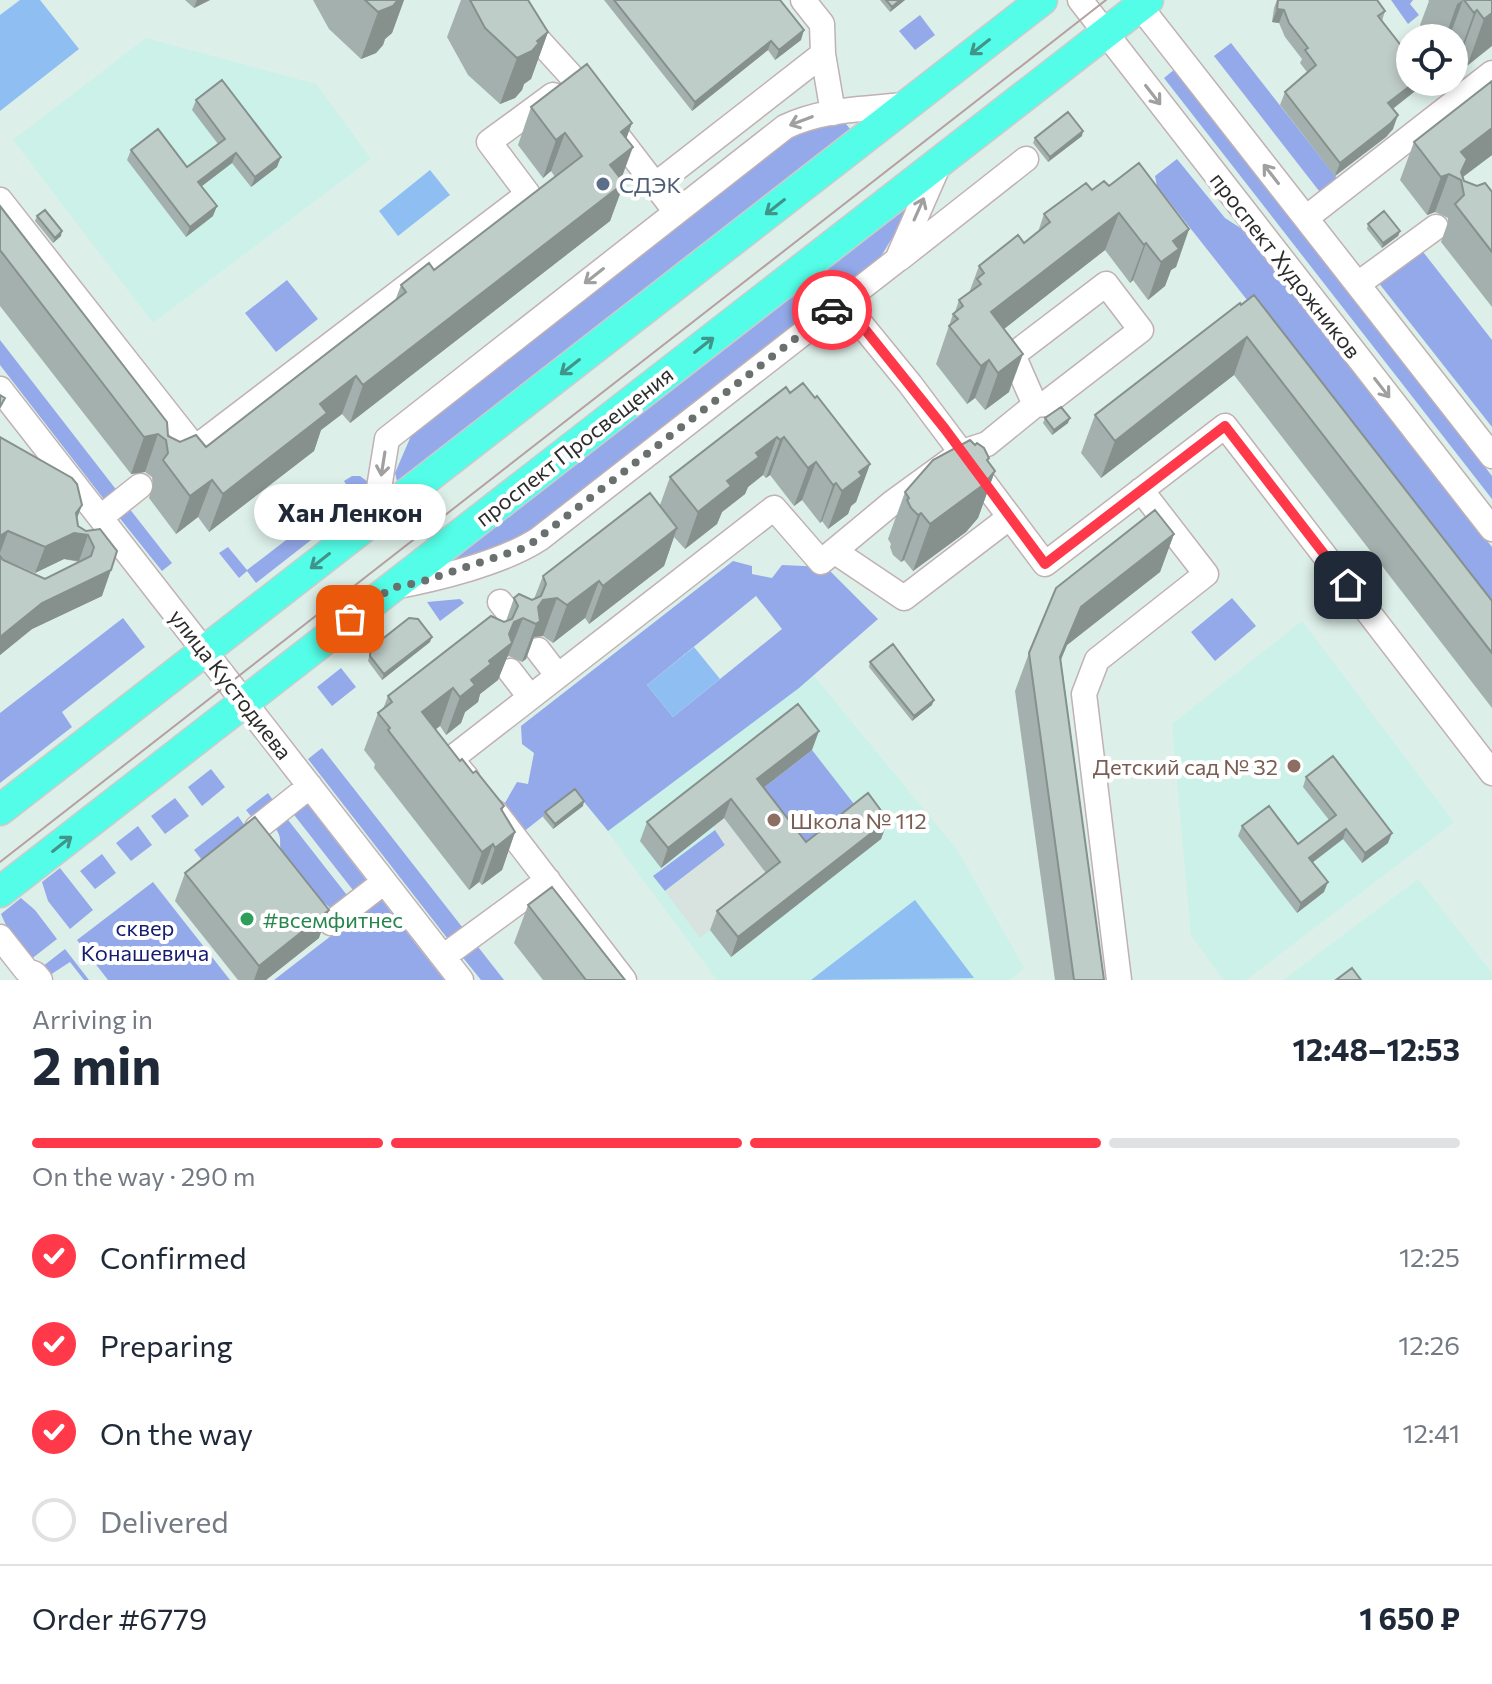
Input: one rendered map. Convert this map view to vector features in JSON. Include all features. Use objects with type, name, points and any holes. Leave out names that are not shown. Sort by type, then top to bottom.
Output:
[{"type":"main road","points":[[0,810],[1042,0]]},
{"type":"main road","name":"проспект Просвещения","points":[[0,892],[940,162],[1141,2]]},
{"type":"street","points":[[502,0],[574,79],[676,212]]},
{"type":"street","points":[[803,0],[822,24],[823,54],[833,113]]},
{"type":"street","name":"проспект Художников","points":[[1080,0],[1492,529]]},
{"type":"street","name":"проспект Художников","points":[[1141,2],[1492,456]]},
{"type":"street","points":[[655,185],[823,54]]},
{"type":"street","points":[[1306,218],[1492,73]]},
{"type":"street","points":[[0,200],[186,454],[528,194],[489,142],[574,79]]},
{"type":"street","points":[[374,519],[387,439],[785,127],[800,120],[833,113],[905,105]]},
{"type":"street","points":[[391,588],[421,582],[527,547],[1026,159]]},
{"type":"street","points":[[897,260],[940,162]]},
{"type":"street","points":[[1358,284],[1436,227]]},
{"type":"street","points":[[624,980],[451,759],[774,508],[821,562],[892,503],[962,452],[987,444],[1035,405],[1045,404],[1141,330],[1106,284],[1013,355],[1035,405]]},
{"type":"street","points":[[843,302],[877,356],[962,452],[1045,564],[1225,426],[1492,773]]},
{"type":"street","name":"улица Кустодиева","points":[[1,391],[98,526],[205,651],[461,980]]},
{"type":"street","points":[[98,526],[140,486]]},
{"type":"street","points":[[1119,980],[1084,694],[1097,660],[1206,574],[1141,490]]},
{"type":"street","points":[[834,551],[904,598],[1010,517]]},
{"type":"street","points":[[500,602],[517,623]]},
{"type":"street","points":[[538,650],[558,676]]},
{"type":"street","points":[[510,671],[530,697]]},
{"type":"street","points":[[257,828],[310,786]]},
{"type":"street","points":[[443,957],[548,880]]},
{"type":"street","points":[[331,923],[384,882]]},
{"type":"street","points":[[0,937],[32,977]]},
{"type":"shaded area","points":[[20,0],[40,0],[79,49],[0,111],[0,15]]},
{"type":"shaded area","points":[[146,38],[316,84],[371,159],[153,323],[13,140]]},
{"type":"shaded area","points":[[430,170],[450,195],[398,236],[379,211]]},
{"type":"shaded area","name":"Детский сад № 32","points":[[1302,621],[1454,822],[1246,980],[1223,980],[1191,935],[1172,724]]},
{"type":"shaded area","points":[[694,647],[720,679],[673,717],[647,685]]},
{"type":"shaded area","name":"Школа № 112","points":[[809,670],[958,851],[1024,968],[1009,980],[717,980],[605,828]]},
{"type":"shaded area","points":[[724,818],[772,881],[700,938],[665,891],[725,845],[713,826]]},
{"type":"shaded area","points":[[1418,879],[1492,973],[1492,980],[1283,980]]},
{"type":"shaded area","points":[[915,900],[974,978],[811,980]]},
{"type":"green space","points":[[1391,0],[1413,0],[1410,4],[1419,15],[1408,24]]},
{"type":"green space","points":[[920,15],[935,35],[915,50],[899,31]]},
{"type":"green space","points":[[1231,43],[1340,182],[1323,196],[1214,56]]},
{"type":"green space","points":[[1175,69],[1492,476],[1492,499],[1164,78]]},
{"type":"green space","points":[[834,122],[846,124],[851,130],[400,482],[397,481],[395,473],[414,429],[791,135]]},
{"type":"green space","points":[[1177,159],[1225,218],[1245,231],[1492,547],[1492,610],[1157,186],[1155,176]]},
{"type":"green space","points":[[909,203],[909,210],[877,263],[530,533],[510,544],[459,560],[452,558]]},
{"type":"green space","points":[[1420,248],[1492,340],[1492,427],[1378,282]]},
{"type":"green space","points":[[287,280],[318,319],[276,352],[245,313]]},
{"type":"green space","points":[[0,340],[118,492],[106,502],[0,365]]},
{"type":"green space","points":[[360,476],[368,482],[367,493],[361,501],[256,583],[247,571],[239,578],[219,553],[228,547],[247,570],[350,491],[344,481]]},
{"type":"green space","points":[[125,503],[172,563],[162,571],[114,511]]},
{"type":"green space","points":[[733,561],[752,566],[752,574],[772,578],[782,565],[826,567],[878,619],[799,688],[608,831],[575,791],[522,833],[502,808],[517,782],[528,784],[534,753],[522,744],[521,726]],"holes":[[[756,596],[782,629],[673,717],[647,685]]]},
{"type":"green space","points":[[1232,598],[1256,626],[1215,661],[1191,632]]},
{"type":"green space","points":[[460,599],[464,603],[440,621],[427,602]]},
{"type":"green space","points":[[123,618],[145,647],[62,712],[72,727],[0,783],[0,713]]},
{"type":"green space","points":[[341,668],[356,687],[332,706],[317,687]]},
{"type":"green space","points":[[322,748],[466,932],[451,943],[308,759]]},
{"type":"green space","points":[[812,750],[861,813],[799,861],[750,798]]},
{"type":"green space","points":[[211,769],[225,787],[202,806],[188,787]]},
{"type":"green space","points":[[268,793],[275,803],[254,820],[246,810]]},
{"type":"green space","points":[[175,798],[189,816],[165,834],[151,816]]},
{"type":"green space","points":[[305,801],[369,884],[356,894],[291,811]]},
{"type":"green space","points":[[238,816],[245,826],[202,860],[194,850]]},
{"type":"green space","points":[[285,816],[350,899],[335,911],[291,869],[282,854],[280,837],[273,825]]},
{"type":"green space","points":[[138,826],[152,845],[131,861],[116,843]]},
{"type":"green space","points":[[715,830],[725,845],[665,891],[653,876]]},
{"type":"green space","points":[[102,854],[116,873],[95,889],[80,871]]},
{"type":"green space","points":[[60,868],[93,910],[70,929],[48,901],[42,882]]},
{"type":"green space","name":"сквер Конашевича","points":[[153,882],[230,980],[108,980],[77,940]]},
{"type":"green space","points":[[21,898],[35,910],[57,939],[30,960],[9,932],[1,914]]},
{"type":"green space","points":[[380,898],[444,980],[274,980]]},
{"type":"green space","points":[[475,943],[504,980],[481,980],[460,954]]},
{"type":"green space","points":[[65,949],[89,980],[84,980],[70,962],[50,975],[38,970]]},
{"type":"building","points":[[365,0],[398,0],[393,6],[378,12]]},
{"type":"building","points":[[470,0],[528,0],[548,32],[537,41],[539,43],[532,51],[517,58],[485,28]]},
{"type":"building","points":[[614,0],[780,0],[804,30],[779,50],[771,41],[695,102]]},
{"type":"building","points":[[886,0],[900,0],[892,7]]},
{"type":"building","points":[[1278,0],[1377,0],[1385,11],[1378,16],[1396,39],[1397,96],[1388,103],[1398,115],[1340,163],[1285,92],[1316,65],[1284,10],[1277,9]]},
{"type":"building","points":[[1464,0],[1492,0],[1492,13],[1484,19],[1477,10],[1474,13]]},
{"type":"building","points":[[587,64],[632,123],[621,132],[633,147],[610,165],[624,183],[363,385],[356,376],[320,404],[327,413],[223,494],[212,480],[190,496],[163,460],[168,453],[166,440],[158,434],[144,437],[0,250],[0,206],[167,422],[168,436],[180,442],[196,435],[206,447],[406,292],[401,285],[429,263],[434,270],[582,156],[565,133],[556,140],[531,107]]},
{"type":"building","points":[[222,80],[281,157],[255,177],[236,153],[198,182],[217,206],[190,227],[131,150],[158,129],[187,167],[225,139],[196,100]]},
{"type":"building","points":[[1492,81],[1492,128],[1461,152],[1467,159],[1461,172],[1464,181],[1477,186],[1485,183],[1492,192],[1492,252],[1455,204],[1464,195],[1461,180],[1449,174],[1441,177],[1414,142]]},
{"type":"building","points":[[1068,112],[1083,131],[1050,157],[1035,138]]},
{"type":"building","points":[[1139,163],[1189,229],[1173,241],[1179,249],[1161,262],[1119,213],[991,312],[1023,354],[998,373],[989,360],[981,366],[949,326],[958,319],[953,314],[963,306],[959,300],[981,284],[977,279],[984,273],[979,266],[1018,235],[1024,243],[1050,222],[1044,214],[1086,183],[1092,190],[1104,181],[1109,186]]},
{"type":"building","points":[[45,210],[62,231],[55,238],[37,216]]},
{"type":"building","points":[[1384,211],[1400,231],[1383,243],[1368,224]]},
{"type":"building","points":[[1254,295],[1492,601],[1492,653],[1247,337],[1115,441],[1095,415]]},
{"type":"building","points":[[803,383],[815,398],[817,396],[870,464],[859,472],[862,476],[842,491],[836,483],[833,485],[816,462],[808,468],[784,437],[780,440],[777,437],[756,453],[759,457],[727,481],[731,486],[698,512],[670,477],[786,387],[790,393]]},
{"type":"building","points":[[1061,407],[1070,418],[1054,430],[1045,418]]},
{"type":"building","points":[[0,437],[72,478],[77,484],[82,505],[76,513],[78,526],[86,531],[100,529],[117,551],[111,570],[42,603],[0,637],[0,556],[45,579],[91,556],[94,547],[88,535],[74,533],[45,547],[8,531],[0,536]]},
{"type":"building","points":[[970,440],[984,448],[989,458],[987,460],[995,471],[983,485],[930,524],[921,513],[918,515],[911,508],[905,492],[933,460]]},
{"type":"building","points":[[650,493],[677,528],[603,586],[599,581],[567,605],[557,598],[543,600],[538,607],[540,621],[536,624],[523,618],[514,622],[509,634],[512,643],[471,680],[475,685],[460,697],[453,688],[422,712],[460,761],[462,759],[473,773],[476,771],[504,806],[501,809],[515,832],[495,848],[493,844],[482,852],[378,713],[392,702],[388,696],[491,616],[504,622],[512,619],[518,606],[514,598],[519,594],[532,600],[541,596],[546,584],[543,576]]},
{"type":"building","points":[[1155,510],[1174,534],[1081,607],[1060,657],[1104,980],[1074,980],[1029,653],[1056,588]]},
{"type":"building","points":[[409,618],[418,619],[432,637],[384,674],[370,656],[371,648]]},
{"type":"building","points":[[893,644],[934,700],[914,716],[870,662]]},
{"type":"building","points":[[798,704],[819,731],[757,779],[806,842],[868,793],[888,820],[738,937],[717,911],[780,862],[731,799],[668,848],[647,822]]},
{"type":"building","points":[[1333,756],[1392,833],[1365,853],[1346,829],[1309,858],[1328,882],[1301,903],[1242,826],[1269,806],[1298,844],[1336,815],[1306,777]]},
{"type":"building","points":[[575,789],[584,801],[555,824],[545,812]]},
{"type":"building","name":"#всемфитнес","points":[[255,817],[329,910],[259,966],[185,873]]},
{"type":"building","points":[[552,887],[625,980],[586,980],[528,905]]},
{"type":"building","points":[[1352,968],[1361,980],[1336,980]]},
{"type":"tram line","points":[[0,862],[1106,0]]},
{"type":"way so far","points":[[350,619],[391,588],[421,582],[527,547],[832,310]]},
{"type":"place","name":"СДЭК","points":[[603,184]]},
{"type":"place","name":"Хан Ленкон","points":[[350,619]]},
{"type":"place","name":"Детский сад № 32","points":[[1294,766]]},
{"type":"place","name":"Школа № 112","points":[[774,820]]},
{"type":"place","name":"#всемфитнес","points":[[247,919]]},
{"type":"route","points":[[832,310],[843,302],[884,350],[1045,564],[1225,426],[1348,585]]}]
